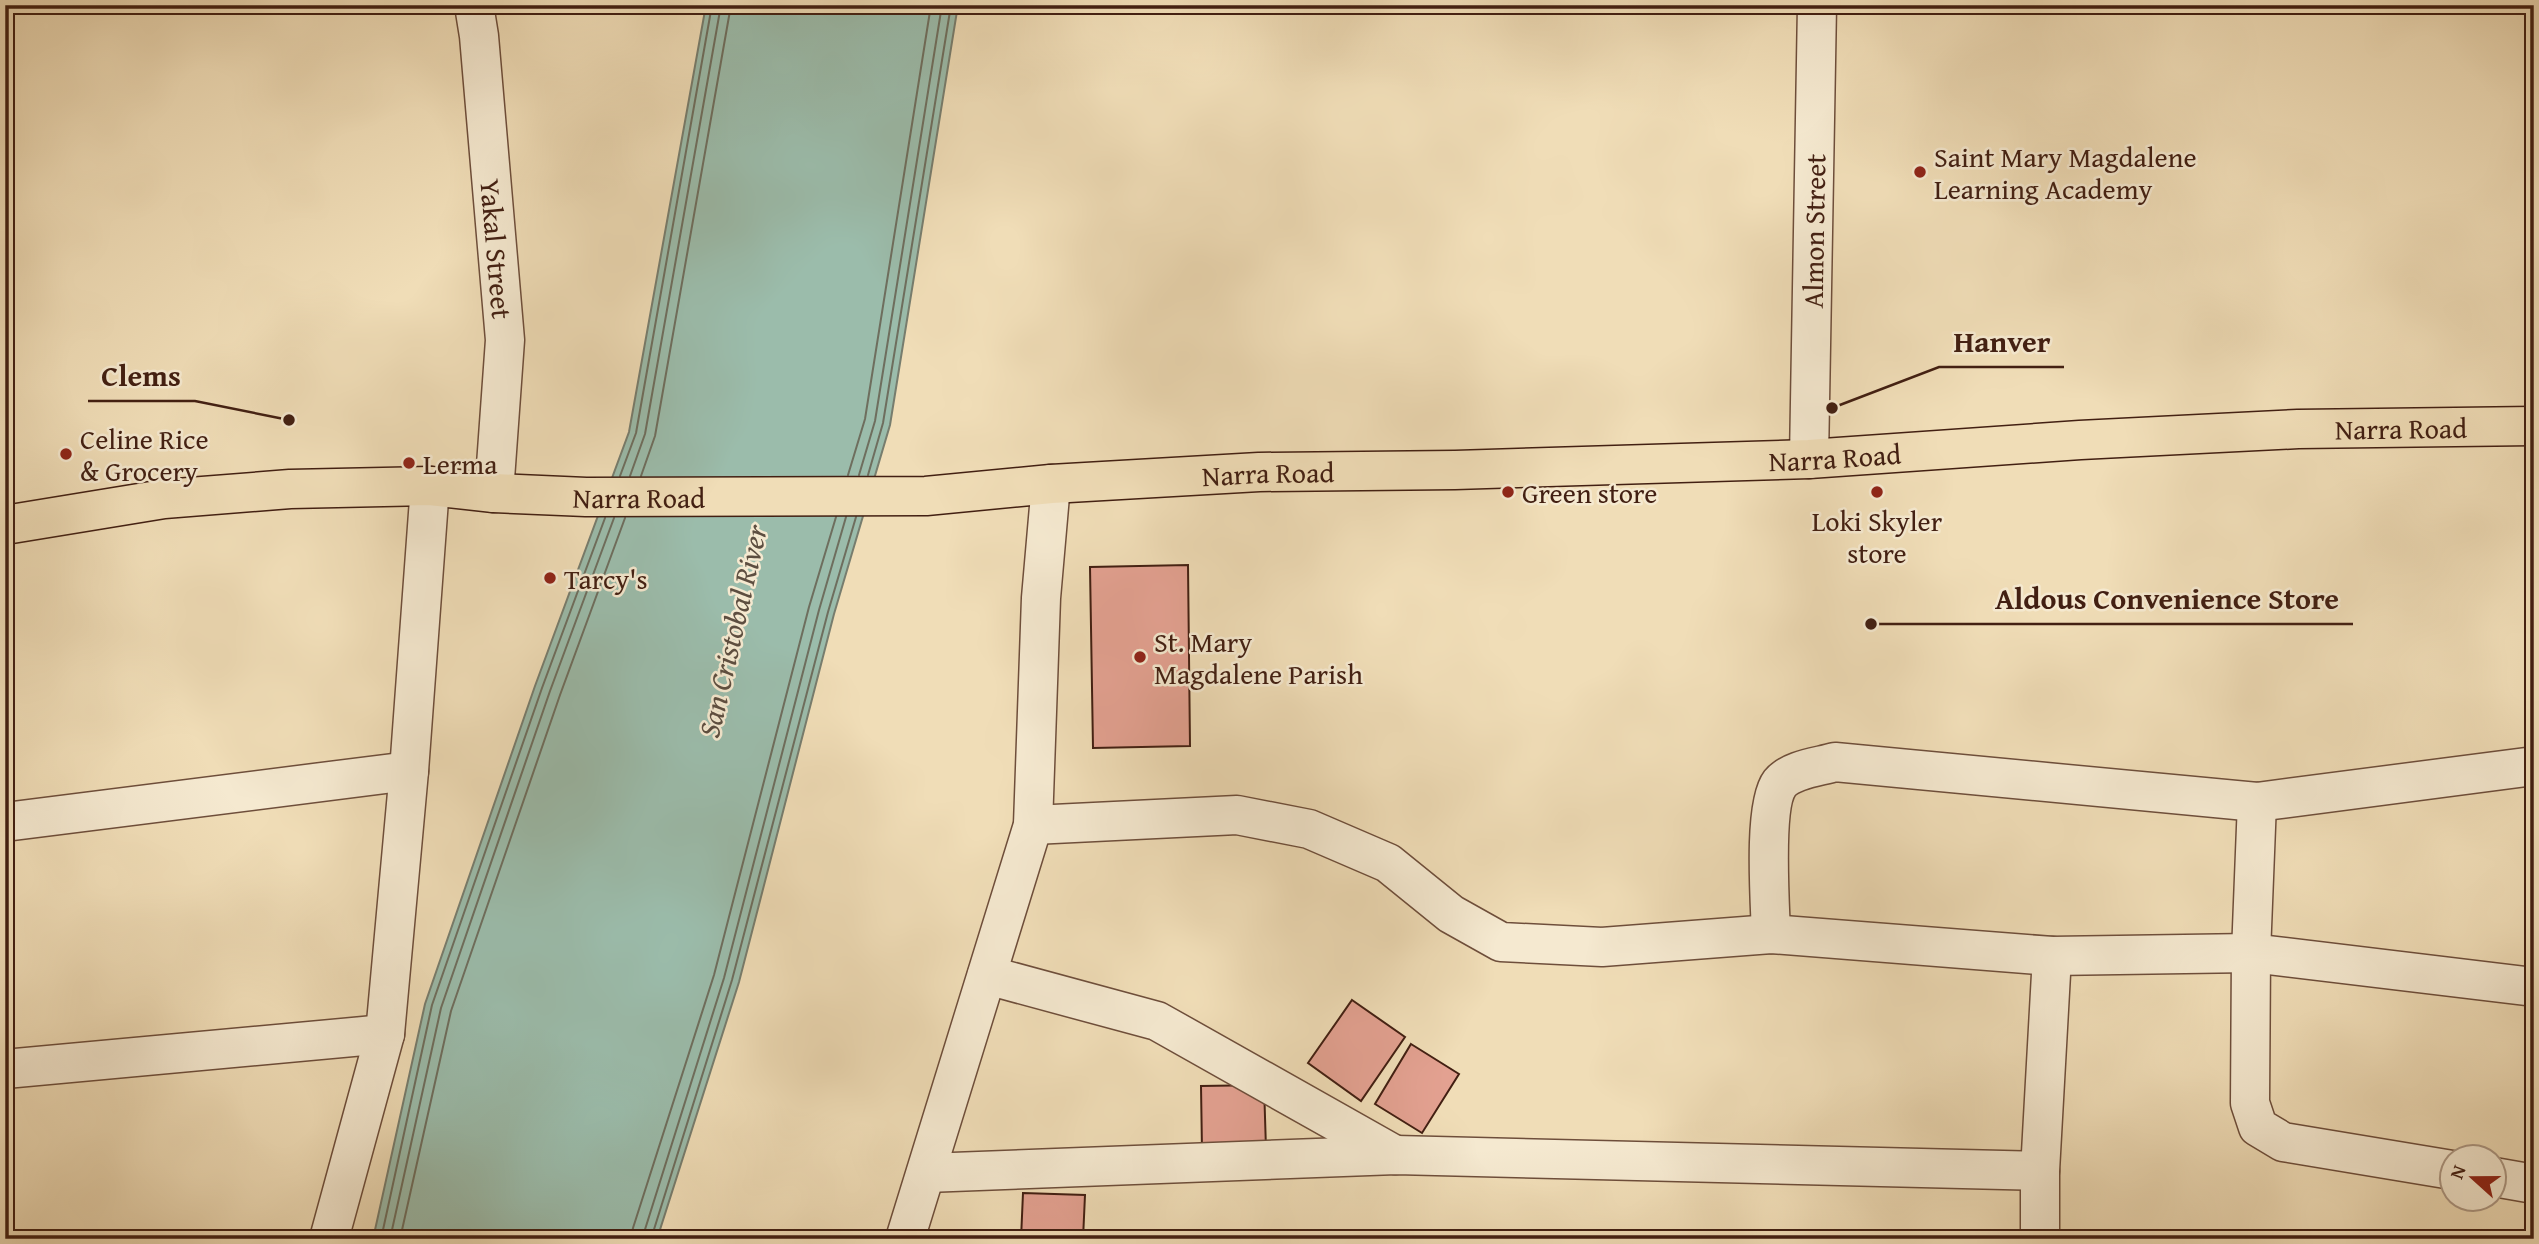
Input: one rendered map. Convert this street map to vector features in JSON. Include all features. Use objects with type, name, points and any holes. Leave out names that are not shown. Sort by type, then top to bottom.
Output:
[{"type":"main road","name":"Narra Road","points":[[5,525],[164,499],[290,489],[430,486],[494,493],[586,497],[926,496],[1051,484],[1259,472],[1455,470],[1809,459],[2080,440],[2298,429],[2534,426]]},
{"type":"street","name":"Yakal Street","points":[[474,5],[479,36],[505,340],[494,493]]},
{"type":"street","name":"Almon Street","points":[[1809,459],[1817,5]]},
{"type":"street","points":[[905,1239],[1033,825],[1041,598],[1051,484]]},
{"type":"street","points":[[329,1239],[384,1034],[410,771],[430,486]]},
{"type":"street","points":[[1771,934],[1769,824],[1779,784],[1796,772],[1835,762],[2257,802],[2534,766]]},
{"type":"street","points":[[5,822],[410,771]]},
{"type":"street","points":[[2257,802],[2251,953],[2250,1103],[2258,1127],[2283,1142],[2438,1168]]},
{"type":"street","points":[[1033,825],[1237,815],[1309,829],[1388,863],[1451,914],[1501,942],[1602,947],[1771,934],[2052,956],[2251,953],[2534,987]]},
{"type":"street","points":[[2040,1239],[2040,1171],[2052,956]]},
{"type":"street","points":[[987,975],[1157,1021],[1396,1155]]},
{"type":"street","points":[[5,1069],[384,1034]]},
{"type":"street","points":[[926,1173],[1396,1155],[2040,1171]]},
{"type":"street","points":[[2508,1179],[2534,1184]]},
{"type":"water","name":"San Cristobal River","points":[[706,5],[958,5],[890,425],[834,614],[739,982],[657,1239],[373,1239],[425,1004],[535,686],[629,432]]},
{"type":"building","name":"St. Mary Magdalene Parish","points":[[1188,565],[1190,746],[1093,748],[1090,567]]},
{"type":"building","points":[[1352,1000],[1405,1037],[1361,1101],[1308,1063]]},
{"type":"building","points":[[1411,1044],[1459,1074],[1422,1133],[1375,1104]]},
{"type":"building","points":[[1264,1085],[1266,1149],[1202,1151],[1201,1086]]},
{"type":"building","points":[[1023,1193],[1085,1195],[1083,1239],[1021,1239]]},
{"type":"place","name":"Saint Mary Magdalene Learning Academy","points":[[1920,172]]},
{"type":"place","name":"Hanver","points":[[1832,408]]},
{"type":"place","name":"Clems","points":[[289,420]]},
{"type":"place","name":"Celine Rice & Grocery","points":[[66,454]]},
{"type":"place","name":"Lerma","points":[[409,463]]},
{"type":"place","name":"Green store","points":[[1508,492]]},
{"type":"place","name":"Loki Skyler store","points":[[1877,492]]},
{"type":"place","name":"Tarcy's","points":[[550,578]]},
{"type":"place","name":"Aldous Convenience Store","points":[[1871,624]]},
{"type":"place","name":"St. Mary Magdalene Parish","points":[[1140,657]]}]
